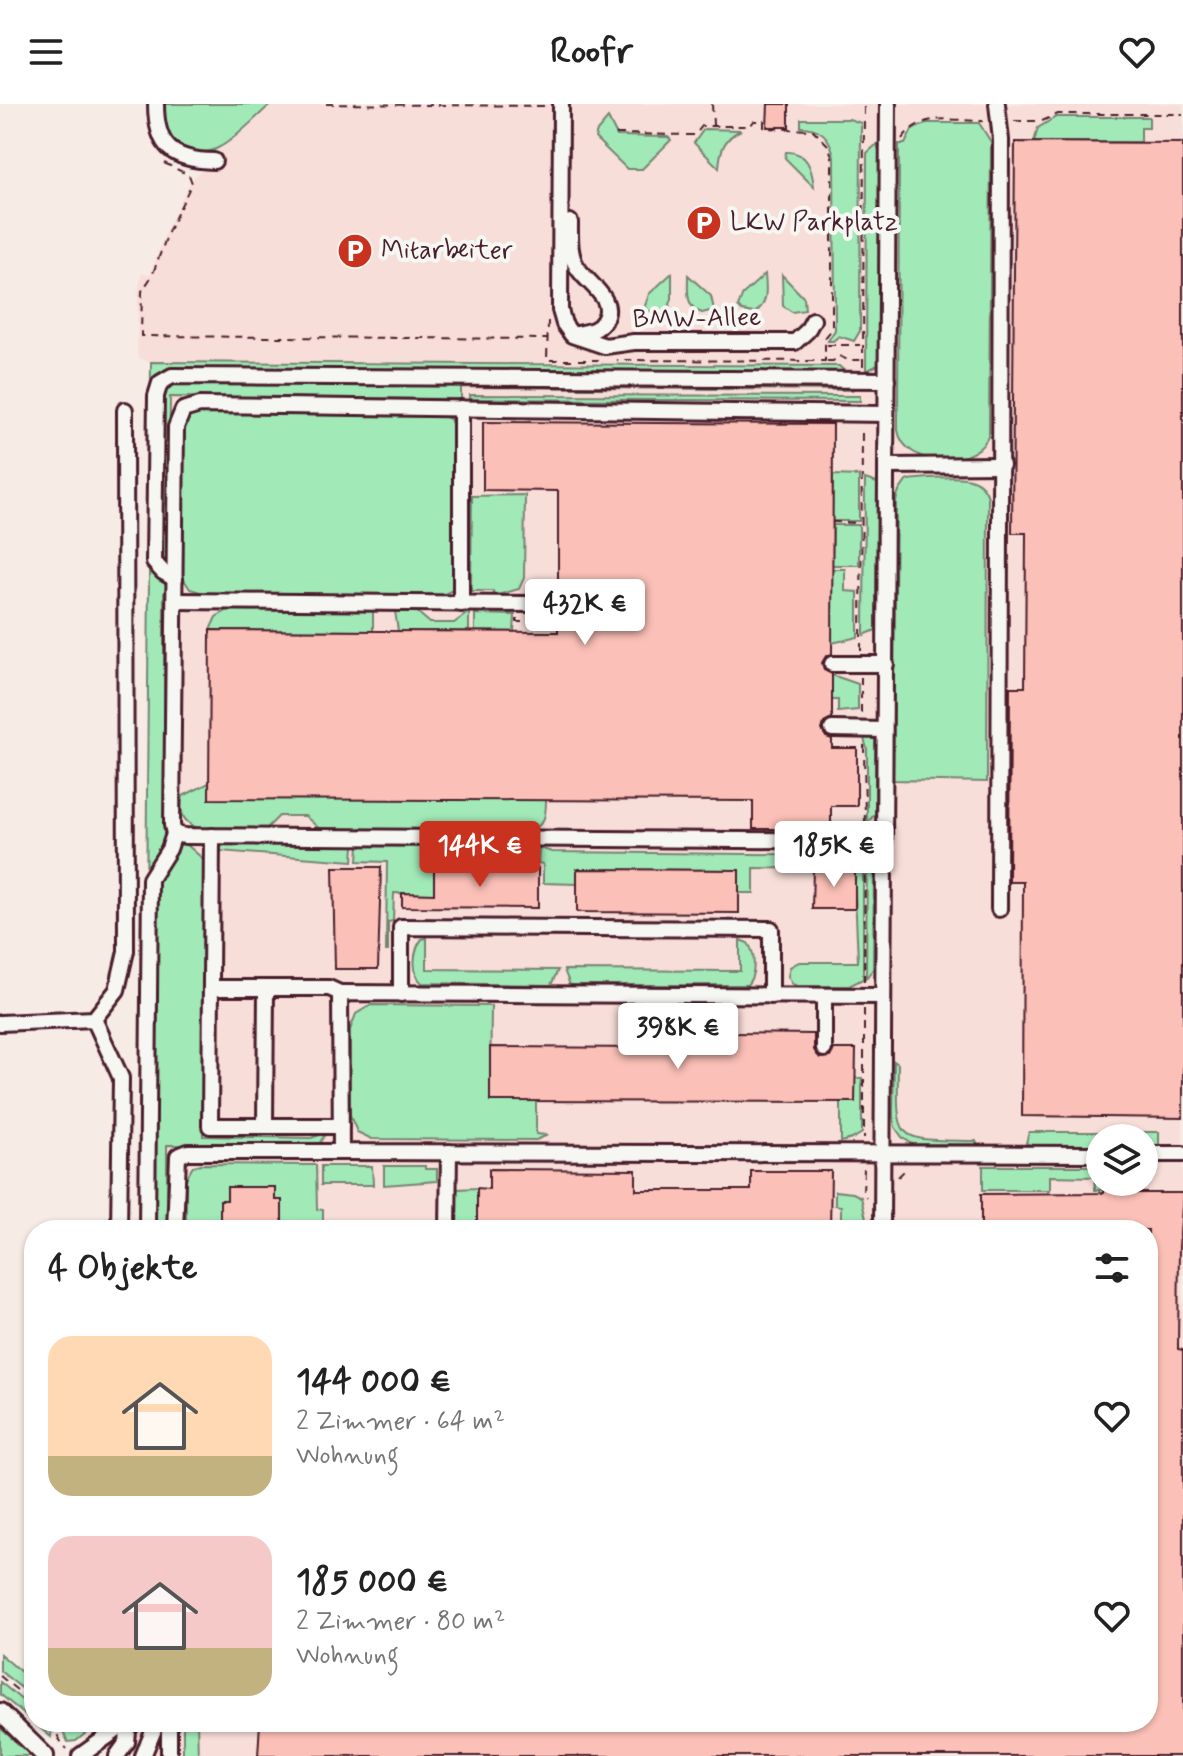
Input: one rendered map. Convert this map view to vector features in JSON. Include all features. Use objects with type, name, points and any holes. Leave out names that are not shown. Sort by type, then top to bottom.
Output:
[{"type":"main road","points":[[0,1712],[45,1756]]},
{"type":"lane","points":[[156,104],[158,131],[166,146],[177,156],[193,161],[214,161]]},
{"type":"lane","points":[[876,1220],[882,1153],[888,104]]},
{"type":"lane","points":[[997,104],[1001,140],[1002,465],[999,909]]},
{"type":"lane","points":[[563,106],[554,309],[572,335]]},
{"type":"lane","name":"BMW-Allee","points":[[563,106],[571,252],[576,266],[605,298],[607,314],[601,325],[590,332],[572,335]]},
{"type":"lane","name":"BMW-Allee","points":[[572,335],[605,346],[634,342],[795,342],[813,320]]},
{"type":"lane","points":[[175,579],[154,562],[156,396],[160,383],[172,376],[887,380]]},
{"type":"lane","points":[[147,1220],[150,879],[169,849],[174,834],[176,427],[183,410],[200,405],[886,414]]},
{"type":"lane","points":[[461,408],[461,604]]},
{"type":"lane","points":[[0,1023],[94,1019],[117,990],[126,951],[125,410]]},
{"type":"lane","points":[[886,466],[1002,465]]},
{"type":"lane","points":[[175,601],[532,604]]},
{"type":"lane","points":[[832,664],[886,664]]},
{"type":"lane","points":[[832,729],[884,730]]},
{"type":"lane","points":[[174,834],[884,841]]},
{"type":"lane","points":[[212,836],[210,1126],[341,1126]]},
{"type":"lane","points":[[401,994],[401,927],[417,927],[771,929],[771,996]]},
{"type":"lane","points":[[211,988],[329,988],[340,993],[401,994],[883,996]]},
{"type":"lane","points":[[265,1126],[266,988]]},
{"type":"lane","points":[[340,993],[341,1152]]},
{"type":"lane","points":[[824,996],[824,1049]]},
{"type":"lane","points":[[94,1019],[121,1078],[119,1220]]},
{"type":"lane","points":[[175,1220],[178,1156],[188,1152],[1086,1154]]},
{"type":"lane","points":[[448,1220],[449,1152]]},
{"type":"lane","points":[[1158,1154],[1183,1154]]},
{"type":"lane","points":[[80,1756],[114,1732]]},
{"type":"lane","points":[[117,1756],[127,1742],[129,1732]]},
{"type":"lane","points":[[143,1756],[153,1732]]},
{"type":"lane","points":[[169,1732],[169,1756]]},
{"type":"path","points":[[326,104],[563,106]]},
{"type":"path","points":[[712,104],[713,126]]},
{"type":"path","points":[[863,380],[864,104]]},
{"type":"path","points":[[888,139],[903,139],[913,126],[926,120],[1042,121],[1058,114],[1183,114]]},
{"type":"path","points":[[616,134],[695,135],[702,126],[750,126],[754,121],[764,121],[764,128],[813,130],[828,145],[832,156],[832,329],[825,338],[825,361]]},
{"type":"path","points":[[160,159],[174,170],[189,175],[192,183],[169,230],[152,276],[142,291],[141,336],[548,339]]},
{"type":"path","points":[[554,309],[547,360],[833,361],[839,356],[848,360],[863,360]]},
{"type":"path","points":[[825,345],[863,345]]},
{"type":"path","points":[[863,413],[863,1192],[868,1200]]},
{"type":"path","points":[[832,522],[861,523]]},
{"type":"path","points":[[517,613],[517,622],[558,625]]},
{"type":"path","points":[[897,1179],[911,1166]]},
{"type":"path","points":[[0,1676],[24,1696]]},
{"type":"path","points":[[57,1732],[73,1756]]},
{"type":"shaded area","points":[[263,104],[1183,104],[1183,1756],[138,1756],[138,1732],[1158,1732],[1158,1220],[143,1220],[151,362],[139,358],[137,354],[138,291],[142,273],[150,275],[167,229],[190,182]]},
{"type":"green space","points":[[165,104],[271,104],[231,140],[204,152],[181,146],[169,136]]},
{"type":"green space","points":[[1056,117],[1149,117],[1149,128],[1141,128],[1141,142],[1034,142],[1038,128]]},
{"type":"green space","points":[[608,118],[617,136],[668,137],[671,140],[642,169],[627,169],[595,138]]},
{"type":"green space","points":[[801,119],[849,119],[861,123],[860,331],[854,341],[839,336],[828,341],[835,330],[834,156],[824,134],[801,127]]},
{"type":"green space","points":[[927,123],[979,123],[991,142],[989,433],[983,445],[972,453],[943,460],[914,452],[903,443],[898,430],[899,144],[905,144],[912,130]]},
{"type":"green space","points":[[704,129],[741,130],[724,145],[719,168],[694,143]]},
{"type":"green space","points":[[877,144],[880,155],[878,365],[866,371],[867,153]]},
{"type":"green space","points":[[786,152],[804,158],[812,173],[814,187],[785,158]]},
{"type":"green space","points":[[672,273],[669,307],[661,312],[648,311],[645,306],[649,294]]},
{"type":"green space","points":[[765,274],[766,296],[762,306],[754,313],[742,311],[738,307],[743,294]]},
{"type":"green space","points":[[688,275],[711,296],[714,310],[702,313],[690,303]]},
{"type":"green space","points":[[782,275],[804,298],[805,310],[792,312],[783,306]]},
{"type":"green space","points":[[151,362],[839,366],[860,385],[852,390],[461,387],[461,399],[170,397],[168,588],[164,593],[164,844],[186,844],[203,859],[203,1136],[311,1138],[326,1133],[319,1144],[311,1146],[167,1145],[167,1220],[143,1220]]},
{"type":"green space","points":[[470,395],[860,396],[860,401],[470,399]]},
{"type":"green space","points":[[200,412],[439,414],[450,419],[454,429],[456,580],[453,590],[442,595],[204,593],[190,589],[183,578],[183,428],[189,417]]},
{"type":"green space","points":[[833,475],[859,476],[859,521],[832,521]]},
{"type":"green space","points":[[865,479],[877,483],[876,630],[864,635]]},
{"type":"green space","points":[[907,480],[972,480],[984,489],[988,497],[987,782],[893,780],[896,502]]},
{"type":"green space","points":[[525,495],[524,578],[519,589],[494,596],[493,591],[471,591],[472,496]]},
{"type":"green space","points":[[833,525],[859,525],[859,565],[832,565]]},
{"type":"green space","points":[[832,569],[845,569],[845,591],[858,592],[858,637],[832,643]]},
{"type":"green space","points":[[230,609],[373,610],[373,631],[210,630],[216,617]]},
{"type":"green space","points":[[395,611],[416,611],[430,623],[454,623],[469,612],[469,631],[398,631]]},
{"type":"green space","points":[[475,614],[515,615],[514,632],[475,631]]},
{"type":"green space","points":[[832,675],[858,684],[858,710],[838,712],[838,700],[832,700]]},
{"type":"green space","points":[[863,735],[875,739],[875,814],[867,823],[867,749]]},
{"type":"green space","points":[[209,783],[546,800],[546,811],[541,823],[529,831],[322,831],[305,816],[279,816],[264,831],[223,832],[196,827],[186,821],[182,811],[183,796]]},
{"type":"green space","points":[[223,845],[354,845],[353,861],[219,851]]},
{"type":"green space","points":[[359,845],[438,846],[438,867],[434,868],[434,906],[429,894],[394,893],[393,921],[388,922],[388,951],[387,862],[358,861]]},
{"type":"green space","points":[[539,848],[552,852],[863,855],[863,979],[849,986],[798,986],[792,984],[788,976],[790,967],[799,962],[858,962],[854,869],[754,868],[754,893],[739,893],[739,870],[578,869],[577,884],[543,883],[543,864],[538,863]]},
{"type":"green space","points":[[867,856],[874,866],[873,969],[866,978]]},
{"type":"green space","points":[[427,938],[427,969],[558,970],[551,985],[422,983],[416,973],[415,955],[422,939]]},
{"type":"green space","points":[[740,940],[748,943],[754,958],[752,976],[747,985],[570,985],[564,970],[740,971]]},
{"type":"green space","points":[[371,1005],[491,1006],[490,1101],[536,1101],[536,1134],[548,1135],[536,1140],[372,1139],[357,1132],[350,1115],[350,1030],[356,1014]]},
{"type":"green space","points":[[894,1061],[898,1064],[898,1110],[906,1132],[930,1140],[976,1141],[977,1144],[912,1144],[902,1137],[895,1127],[893,1116]]},
{"type":"green space","points":[[855,1078],[862,1078],[862,1133],[841,1142],[841,1102],[855,1102]]},
{"type":"green space","points":[[1029,1132],[1086,1132],[1086,1146],[1026,1143]]},
{"type":"green space","points":[[316,1165],[317,1209],[323,1210],[323,1220],[186,1220],[186,1179],[193,1166]]},
{"type":"green space","points":[[321,1166],[372,1166],[373,1185],[321,1185]]},
{"type":"green space","points":[[384,1166],[437,1169],[437,1181],[384,1185]]},
{"type":"green space","points":[[983,1166],[1086,1166],[1086,1177],[1050,1176],[1050,1190],[983,1190]]},
{"type":"green space","points":[[477,1188],[477,1220],[456,1220],[457,1189]]},
{"type":"green space","points":[[835,1191],[853,1193],[861,1197],[866,1220],[841,1220],[841,1206],[835,1205]]},
{"type":"green space","points":[[0,1654],[24,1674],[24,1690],[0,1671]]},
{"type":"green space","points":[[0,1682],[24,1702],[24,1714],[0,1694]]},
{"type":"green space","points":[[0,1728],[29,1753],[31,1756],[0,1756]]},
{"type":"green space","points":[[63,1732],[87,1732],[76,1741],[68,1742]]},
{"type":"green space","points":[[183,1732],[197,1732],[198,1756],[183,1756]]},
{"type":"building","points":[[768,104],[789,104],[789,127],[767,127]]},
{"type":"building","points":[[1015,142],[1183,143],[1183,1118],[1022,1116],[1023,882],[1009,882],[1010,687],[1025,687],[1026,533],[1012,533]]},
{"type":"building","points":[[483,422],[833,424],[832,654],[826,656],[822,663],[824,670],[832,674],[832,719],[824,723],[822,730],[826,737],[832,739],[832,748],[857,748],[857,806],[831,806],[831,829],[753,829],[753,801],[209,799],[210,630],[558,632],[558,491],[483,490]]},
{"type":"building","points":[[333,867],[381,867],[378,969],[335,969]]},
{"type":"building","points":[[434,867],[538,868],[538,908],[402,907],[402,893],[434,894]]},
{"type":"building","points":[[577,869],[739,870],[739,913],[577,912]]},
{"type":"building","points":[[813,869],[855,869],[855,909],[812,909]]},
{"type":"building","points":[[646,1032],[814,1034],[814,1050],[820,1058],[830,1057],[834,1049],[856,1049],[855,1102],[490,1101],[490,1047],[646,1048]]},
{"type":"building","points":[[489,1169],[636,1170],[636,1190],[751,1190],[751,1171],[831,1171],[830,1220],[477,1220],[477,1188],[489,1189]]},
{"type":"building","points":[[227,1187],[275,1187],[275,1200],[282,1200],[282,1220],[220,1220],[220,1200],[227,1200]]},
{"type":"building","points":[[1158,1193],[1183,1193],[1178,1349],[1183,1350],[1183,1756],[258,1756],[259,1732],[1158,1732],[1158,1220],[981,1220],[981,1194],[1158,1196]]},
{"type":"place","name":"LKW Parkplatz","points":[[704,223]]},
{"type":"place","name":"Mitarbeiter","points":[[355,251]]}]
